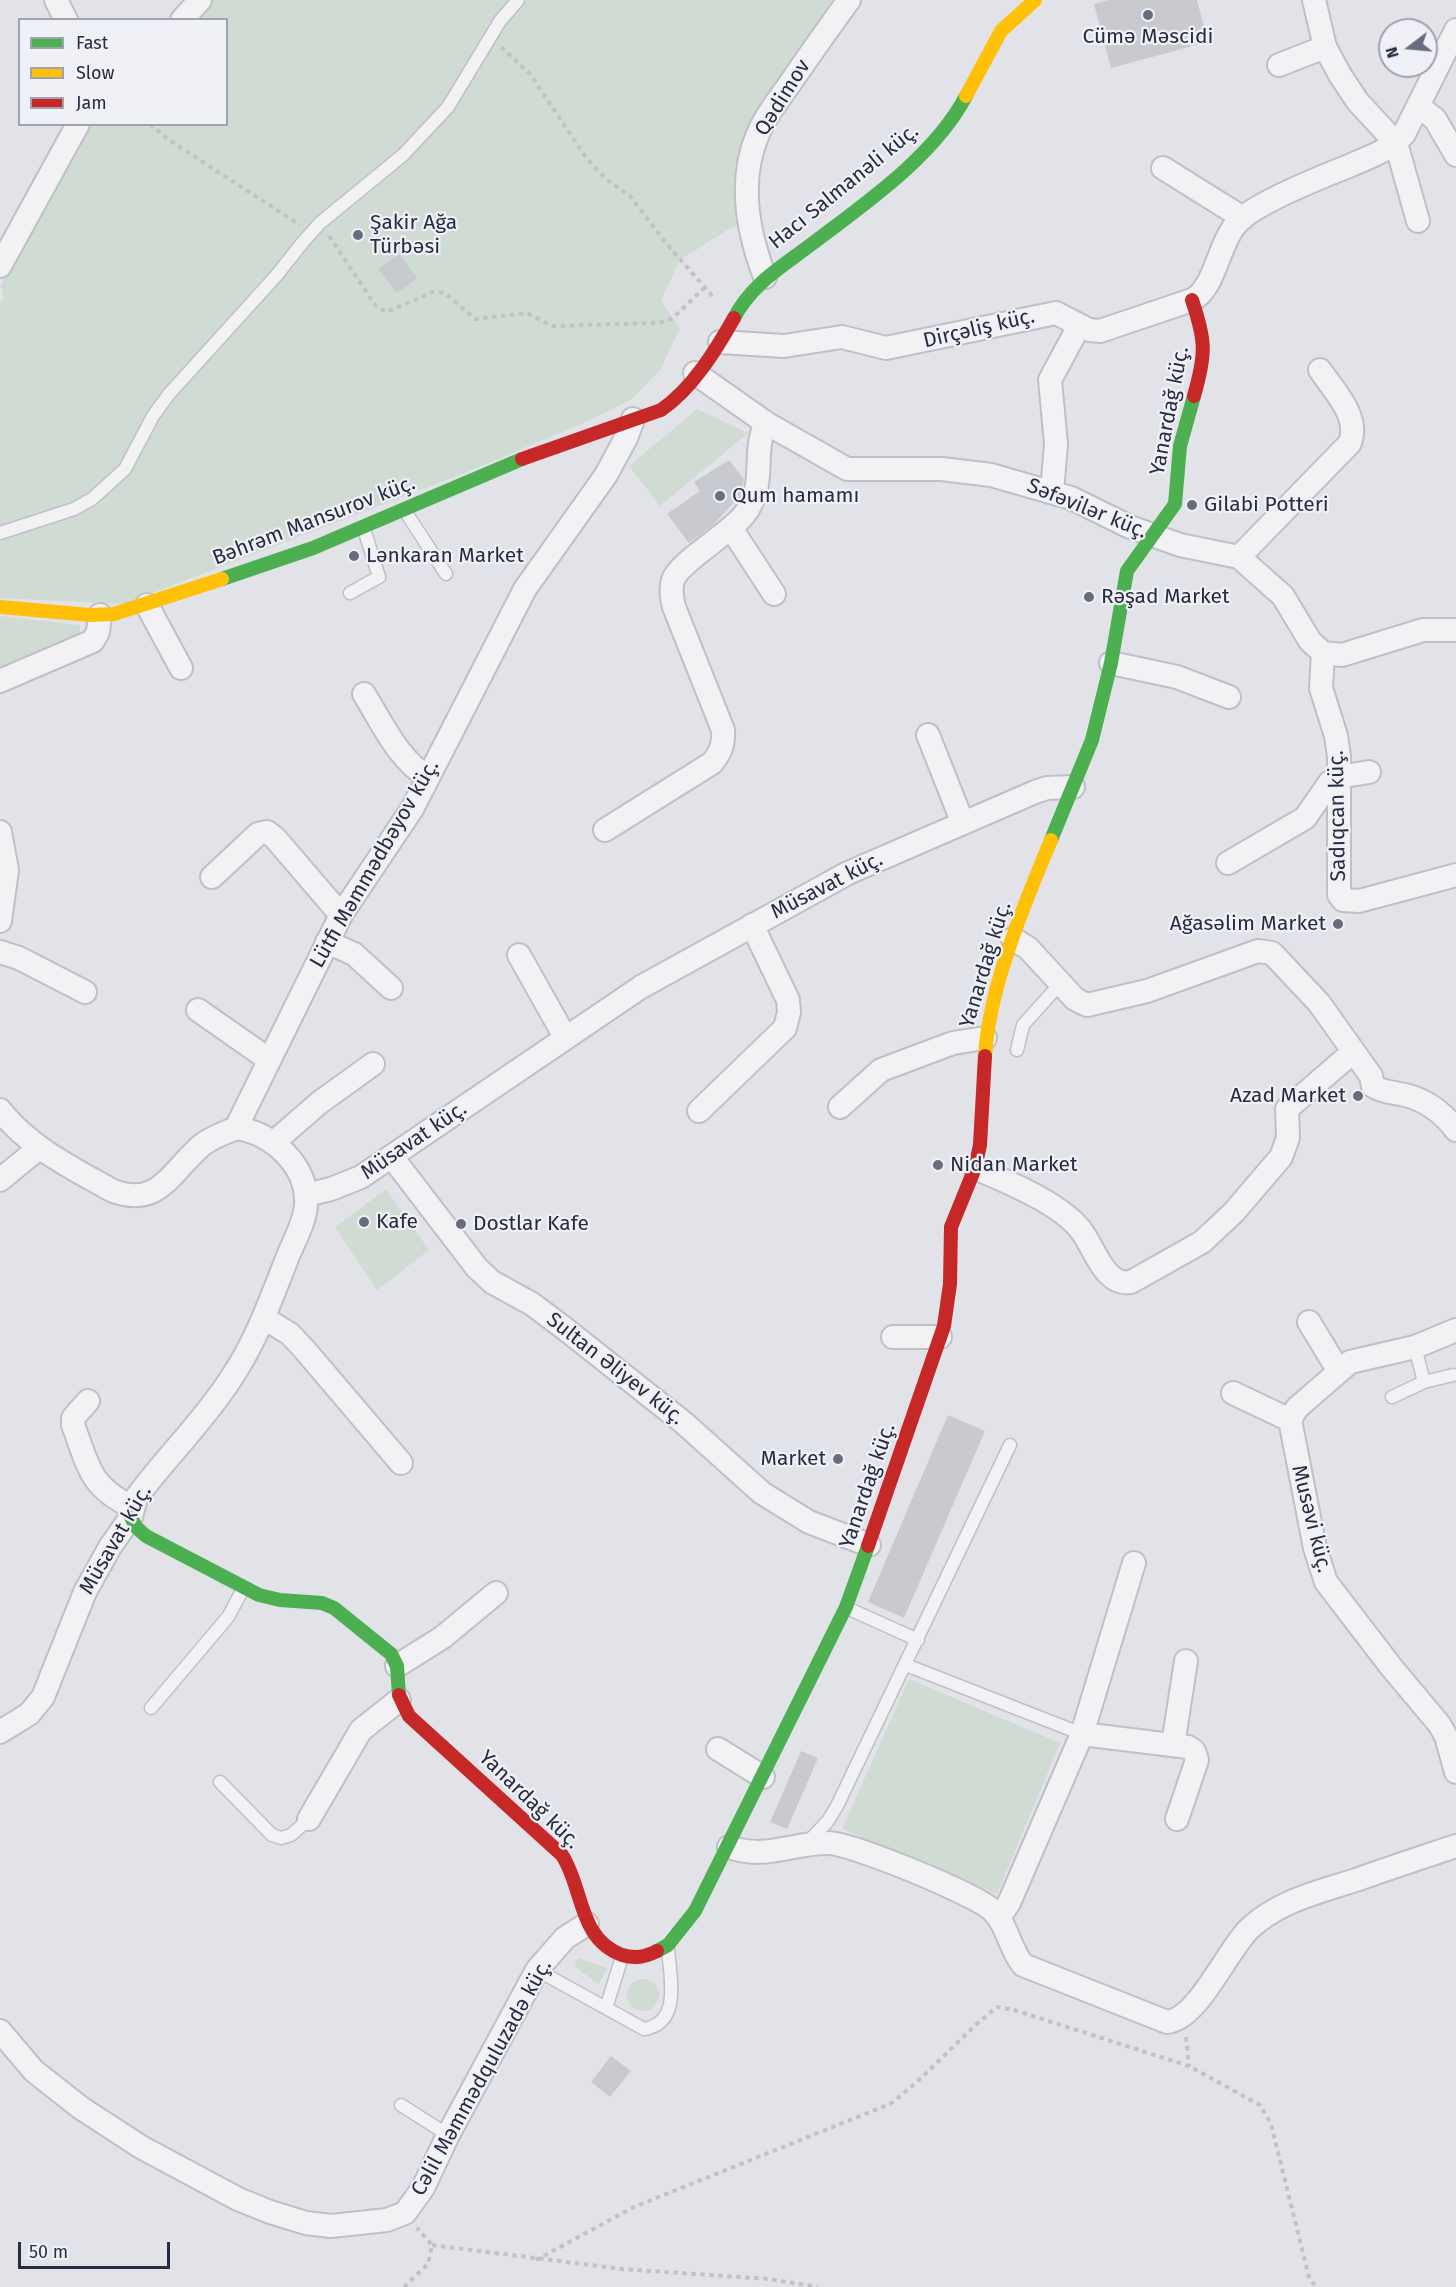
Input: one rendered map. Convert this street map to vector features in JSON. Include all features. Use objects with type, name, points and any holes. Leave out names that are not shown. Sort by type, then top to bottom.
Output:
[{"type":"street","points":[[56,0],[65,18]]},
{"type":"street","points":[[184,18],[200,0]]},
{"type":"street","name":"Qədimov","points":[[765,277],[755,251],[748,217],[748,182],[755,142],[769,113],[849,0]]},
{"type":"street","name":"Hacı Salmanəli küç.","points":[[685,377],[720,342],[752,289],[862,206],[928,148],[956,116],[1001,31],[1035,0]]},
{"type":"street","points":[[1314,0],[1325,47],[1358,102],[1396,143],[1419,220]]},
{"type":"street","points":[[1192,300],[1202,292],[1225,240],[1243,218],[1334,172],[1384,151],[1396,143],[1404,134],[1456,30]]},
{"type":"street","points":[[1279,65],[1325,47]]},
{"type":"street","points":[[1418,106],[1435,119],[1456,155]]},
{"type":"street","points":[[3,253],[77,126]]},
{"type":"street","points":[[1163,168],[1243,218]]},
{"type":"street","name":"Dirçəliş küç.","points":[[720,342],[784,346],[842,337],[886,348],[1056,313],[1079,326],[1100,331],[1192,300]]},
{"type":"street","name":"Yanardağ küç.","points":[[399,1700],[419,1727],[561,1855],[569,1866],[587,1924],[602,1944],[622,1957],[648,1956],[668,1945],[695,1911],[729,1847],[846,1607],[940,1337],[948,1307],[951,1227],[975,1168],[980,1145],[985,1038],[1013,939],[1092,740],[1111,663],[1126,572],[1175,504],[1180,446],[1204,360],[1203,332],[1192,300]]},
{"type":"street","points":[[1052,492],[1056,444],[1050,380],[1079,326]]},
{"type":"street","points":[[1320,370],[1352,418],[1354,433],[1350,443],[1239,556],[1283,596],[1310,641],[1323,653],[1342,655],[1423,630],[1456,630]]},
{"type":"street","name":"Səfəvilər küç.","points":[[685,377],[847,470],[966,471],[991,475],[1085,503],[1154,536],[1195,550],[1239,556]]},
{"type":"street","name":"Bəhrəm Mansurov küç.","points":[[0,607],[100,615],[147,605],[303,552],[637,411],[669,406],[685,377]]},
{"type":"street","name":"Lütfi Məmmədbəyov küç.","points":[[236,1128],[268,1059],[341,915],[399,832],[525,589],[606,475],[621,450],[637,411]]},
{"type":"street","points":[[605,830],[712,763],[720,753],[724,742],[723,730],[674,607],[671,593],[679,570],[744,516],[757,491],[760,468],[759,439],[766,423]]},
{"type":"street","points":[[731,528],[774,594]]},
{"type":"street","points":[[147,605],[181,668]]},
{"type":"street","points":[[0,681],[93,641],[98,633],[100,615]]},
{"type":"street","name":"Sadıqcan küç.","points":[[1323,653],[1321,688],[1336,736],[1339,777],[1338,889],[1343,900],[1359,901],[1456,875]]},
{"type":"street","points":[[1111,663],[1178,677],[1229,697]]},
{"type":"street","points":[[363,693],[416,771],[428,777]]},
{"type":"street","points":[[928,735],[962,821]]},
{"type":"street","points":[[1228,863],[1305,818],[1330,782],[1339,777],[1369,772]]},
{"type":"street","name":"Müsavat küç.","points":[[0,1732],[29,1714],[43,1697],[85,1592],[146,1484],[231,1380],[264,1318],[303,1220],[306,1195],[347,1184],[392,1157],[641,987],[848,873],[962,821],[1047,788],[1073,787]]},
{"type":"street","points":[[0,832],[7,870],[0,921]]},
{"type":"street","points":[[212,877],[258,834],[267,832],[275,838],[341,915]]},
{"type":"street","points":[[699,1111],[785,1028],[789,1012],[788,1000],[752,925]]},
{"type":"street","points":[[1013,939],[1028,948],[1059,985],[1075,999],[1088,1005],[1147,991],[1258,951],[1272,953],[1319,1003],[1371,1076],[1373,1086],[1384,1092],[1402,1094],[1424,1102],[1448,1118],[1456,1130]]},
{"type":"street","points":[[327,942],[354,954],[391,988]]},
{"type":"street","points":[[0,952],[19,958],[85,992]]},
{"type":"street","points":[[519,955],[566,1037]]},
{"type":"street","points":[[198,1010],[268,1059]]},
{"type":"street","points":[[840,1107],[881,1070],[953,1043],[985,1038]]},
{"type":"street","points":[[975,1168],[1004,1181],[1070,1219],[1080,1229],[1110,1276],[1124,1284],[1131,1282],[1202,1242],[1234,1212],[1281,1157],[1288,1138],[1287,1109],[1353,1052]]},
{"type":"street","points":[[273,1143],[319,1103],[373,1064]]},
{"type":"street","points":[[0,1110],[18,1132],[39,1148],[113,1191],[138,1197],[158,1189],[202,1145],[236,1128],[251,1130],[273,1143],[295,1165],[306,1195]]},
{"type":"street","points":[[0,1180],[39,1148]]},
{"type":"street","name":"Sultan Əliyev küç.","points":[[392,1157],[477,1269],[492,1282],[518,1295],[556,1322],[684,1423],[762,1493],[809,1522],[869,1545]]},
{"type":"street","points":[[264,1318],[291,1334],[401,1463]]},
{"type":"street","points":[[1309,1322],[1338,1370]]},
{"type":"street","points":[[1233,1393],[1290,1420],[1297,1408],[1338,1370],[1365,1357],[1415,1347],[1456,1330]]},
{"type":"street","points":[[893,1337],[940,1337]]},
{"type":"street","points":[[88,1401],[73,1418],[73,1425],[93,1478],[104,1491],[132,1512],[136,1527],[146,1536],[244,1588],[268,1598],[322,1603],[334,1608],[384,1646],[397,1666],[399,1700],[361,1730],[309,1819]]},
{"type":"street","name":"Musəvi küç.","points":[[1290,1420],[1315,1548],[1326,1582],[1392,1668],[1439,1724],[1446,1736],[1456,1772]]},
{"type":"street","points":[[999,1917],[1009,1903],[1082,1734],[1134,1563]]},
{"type":"street","points":[[397,1666],[444,1637],[496,1593]]},
{"type":"street","points":[[1173,1745],[1186,1661]]},
{"type":"street","points":[[1082,1734],[1173,1745],[1194,1751],[1197,1760],[1178,1819]]},
{"type":"street","points":[[718,1749],[763,1777]]},
{"type":"street","points":[[729,1847],[755,1854],[838,1843],[877,1857],[975,1899],[999,1917],[1016,1957],[1031,1969],[1159,2021],[1167,2022],[1181,2019],[1232,1949],[1249,1929],[1269,1914],[1297,1899],[1456,1846]]},
{"type":"street","name":"Cəlil Məmmədquluzadə küç.","points":[[0,2031],[34,2071],[81,2108],[141,2147],[238,2199],[288,2219],[330,2226],[387,2220],[405,2213],[423,2188],[448,2135],[537,1970],[565,1938],[587,1924]]},
{"type":"lane","points":[[0,533],[74,509],[92,498],[125,469],[153,416],[169,394],[276,276],[311,232],[403,155],[448,108],[489,37],[518,0]]},
{"type":"lane","points":[[405,510],[446,574]]},
{"type":"lane","points":[[350,592],[379,577],[363,528]]},
{"type":"lane","points":[[1017,1050],[1023,1025],[1059,985]]},
{"type":"lane","points":[[1415,1347],[1424,1382]]},
{"type":"lane","points":[[1392,1397],[1424,1382],[1453,1375]]},
{"type":"lane","points":[[804,1846],[828,1821],[837,1806],[1010,1445]]},
{"type":"lane","points":[[151,1708],[228,1617],[244,1588]]},
{"type":"lane","points":[[846,1607],[918,1640]]},
{"type":"lane","points":[[906,1665],[1082,1734]]},
{"type":"lane","points":[[220,1782],[272,1835],[281,1838],[291,1835],[309,1819]]},
{"type":"lane","points":[[537,1970],[644,2029],[656,2027],[666,2018],[671,1989],[668,1945]]},
{"type":"lane","points":[[606,2008],[622,1957]]},
{"type":"lane","points":[[401,2104],[448,2135]]},
{"type":"path","points":[[489,37],[530,74],[587,159],[606,178],[630,196],[732,320]]},
{"type":"path","points":[[152,126],[166,138],[311,232]]},
{"type":"path","points":[[320,223],[375,306],[386,312],[433,292],[445,293],[475,319],[526,313],[552,326],[659,323],[673,318],[705,287]]},
{"type":"path","points":[[536,2260],[634,2207],[890,2104],[916,2085],[966,2032],[997,2007],[1014,2010],[1190,2066],[1260,2104],[1270,2124],[1309,2277],[1316,2287]]},
{"type":"path","points":[[1181,2019],[1190,2066]]},
{"type":"path","points":[[405,2213],[432,2245],[536,2260],[622,2269],[769,2279],[818,2287]]},
{"type":"path","points":[[404,2287],[428,2264],[432,2245]]},
{"type":"path","points":[[411,2280],[416,2287]]},
{"type":"shaded area","points":[[212,0],[839,0],[758,120],[742,221],[680,260],[661,300],[680,329],[660,370],[631,400],[588,421],[467,472],[124,604],[0,598],[0,303],[4,299],[1,285],[86,126],[228,126],[228,18],[196,18]]},
{"type":"shaded area","points":[[697,409],[748,433],[660,506],[629,466]]},
{"type":"shaded area","points":[[0,616],[80,625],[80,639],[0,671]]},
{"type":"shaded area","points":[[386,1189],[429,1250],[377,1290],[335,1227]]},
{"type":"shaded area","points":[[909,1679],[1060,1743],[997,1894],[842,1829]]},
{"type":"shaded area","points":[[578,1958],[607,1968],[599,1985],[574,1966]]},
{"type":"shaded area","points":[[643,1979],[654,1984],[659,1995],[654,2006],[643,2011],[632,2006],[627,1995],[632,1984]]},
{"type":"building","points":[[1109,0],[1197,0],[1208,42],[1111,68],[1094,4]]},
{"type":"building","points":[[399,254],[417,278],[397,293],[378,269]]},
{"type":"building","points":[[729,460],[744,479],[740,496],[714,524],[689,543],[667,514],[700,491],[694,482]]},
{"type":"building","points":[[948,1415],[985,1431],[904,1618],[868,1602]]},
{"type":"building","points":[[801,1751],[818,1758],[787,1829],[770,1822]]},
{"type":"building","points":[[611,2056],[631,2071],[610,2097],[591,2082]]},
{"type":"traffic: fast","points":[[734,318],[749,296],[767,278],[874,197],[916,159],[936,139],[966,96]]},
{"type":"traffic: fast","points":[[1051,840],[1092,740],[1111,663],[1127,571],[1175,504],[1180,446],[1194,396]]},
{"type":"traffic: fast","points":[[222,579],[313,548],[522,459]]},
{"type":"traffic: fast","points":[[131,1517],[136,1527],[146,1536],[259,1595],[280,1600],[322,1603],[334,1608],[391,1654],[397,1666],[399,1695]]},
{"type":"traffic: fast","points":[[657,1951],[668,1945],[695,1911],[846,1607],[868,1546]]},
{"type":"traffic: slow","points":[[966,96],[1001,31],[1035,0]]},
{"type":"traffic: slow","points":[[0,607],[90,615],[114,614],[222,579]]},
{"type":"traffic: slow","points":[[985,1056],[993,1002],[1009,946],[1051,840]]},
{"type":"traffic: jam","points":[[1192,300],[1200,326],[1203,348],[1201,369],[1194,396]]},
{"type":"traffic: jam","points":[[522,459],[661,410],[693,380],[734,318]]},
{"type":"traffic: jam","points":[[868,1546],[944,1326],[950,1284],[951,1227],[975,1168],[980,1145],[985,1056]]},
{"type":"traffic: jam","points":[[399,1695],[409,1716],[562,1855],[569,1868],[589,1925],[608,1948],[631,1957],[640,1957],[657,1951]]},
{"type":"place","name":"Cümə Məscidi","points":[[1148,15]]},
{"type":"place","name":"Şakir Ağa Türbəsi","points":[[358,235]]},
{"type":"place","name":"Qum hamamı","points":[[720,496]]},
{"type":"place","name":"Gilabi Potteri","points":[[1192,505]]},
{"type":"place","name":"Lənkaran Market","points":[[354,556]]},
{"type":"place","name":"Rəşad Market","points":[[1089,597]]},
{"type":"place","name":"Ağasəlim Market","points":[[1338,924]]},
{"type":"place","name":"Azad Market","points":[[1358,1096]]},
{"type":"place","name":"Nidan Market","points":[[938,1165]]},
{"type":"place","name":"Kafe","points":[[364,1222]]},
{"type":"place","name":"Dostlar Kafe","points":[[461,1224]]},
{"type":"place","name":"Market","points":[[838,1459]]}]
